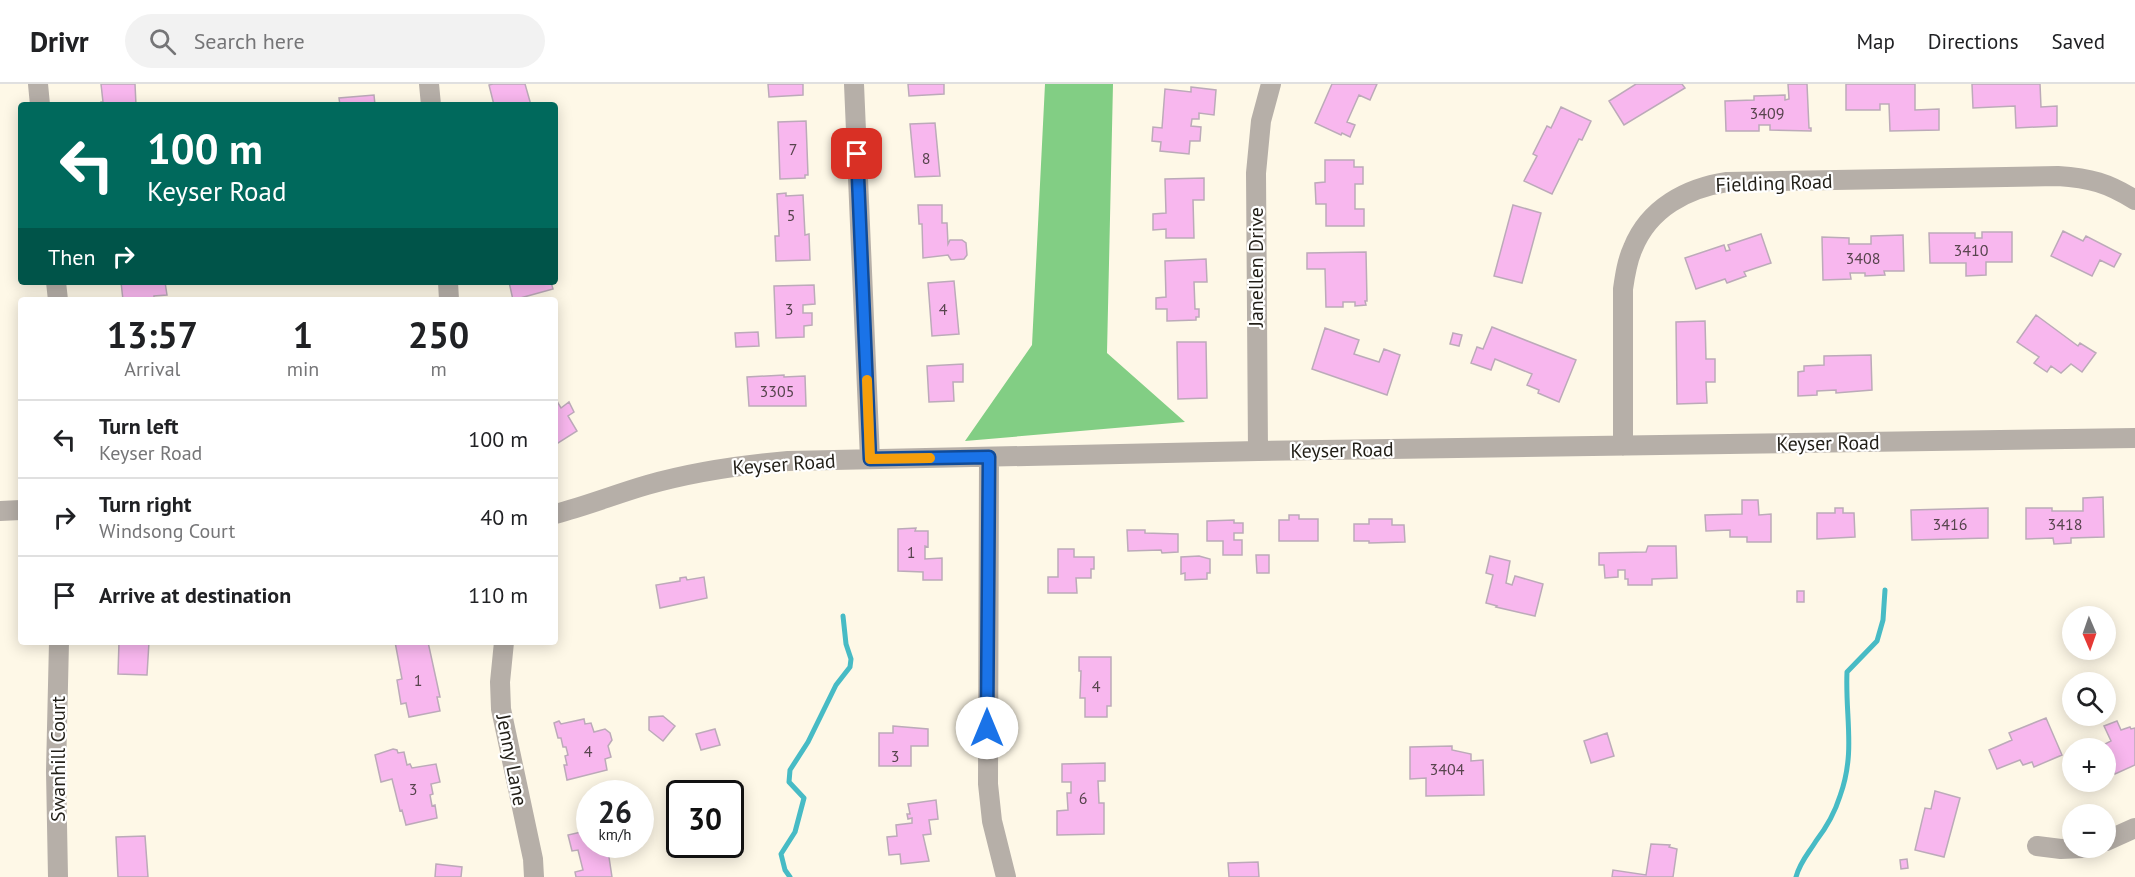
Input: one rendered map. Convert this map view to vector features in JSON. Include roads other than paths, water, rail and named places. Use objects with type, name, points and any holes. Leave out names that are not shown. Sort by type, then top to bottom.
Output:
[{"type":"street","points":[[38,84],[40,102]]},
{"type":"street","points":[[429,84],[431,102]]},
{"type":"street","points":[[854,84],[870,459]]},
{"type":"street","name":"Janellen Drive","points":[[1258,451],[1256,173],[1261,121],[1271,84]]},
{"type":"street","name":"Fielding Road","points":[[1623,446],[1623,289],[1627,266],[1633,247],[1651,219],[1664,207],[1692,190],[1727,182],[2058,176],[2082,177],[2103,182],[2135,200]]},
{"type":"street","name":"Keyser Road","points":[[558,513],[646,485],[714,470],[788,461],[1258,451],[2135,438]]},
{"type":"street","points":[[989,457],[988,784],[992,822],[1006,877]]},
{"type":"street","points":[[0,511],[18,510]]},
{"type":"street","name":"Swanhill Court","points":[[58,877],[56,771],[59,645]]},
{"type":"street","name":"Jenny Lane","points":[[504,645],[500,682],[501,709],[533,859],[534,877]]},
{"type":"street","points":[[2116,837],[2135,828]]},
{"type":"street","points":[[2037,846],[2062,849]]},
{"type":"waterway","points":[[1796,877],[1802,862],[1830,820],[1845,780],[1849,749],[1847,672],[1877,641],[1883,620],[1885,590]]},
{"type":"waterway","points":[[790,877],[785,870],[781,854],[795,832],[804,798],[789,782],[790,770],[808,742],[836,685],[850,667],[851,659],[846,644],[843,616]]}]
